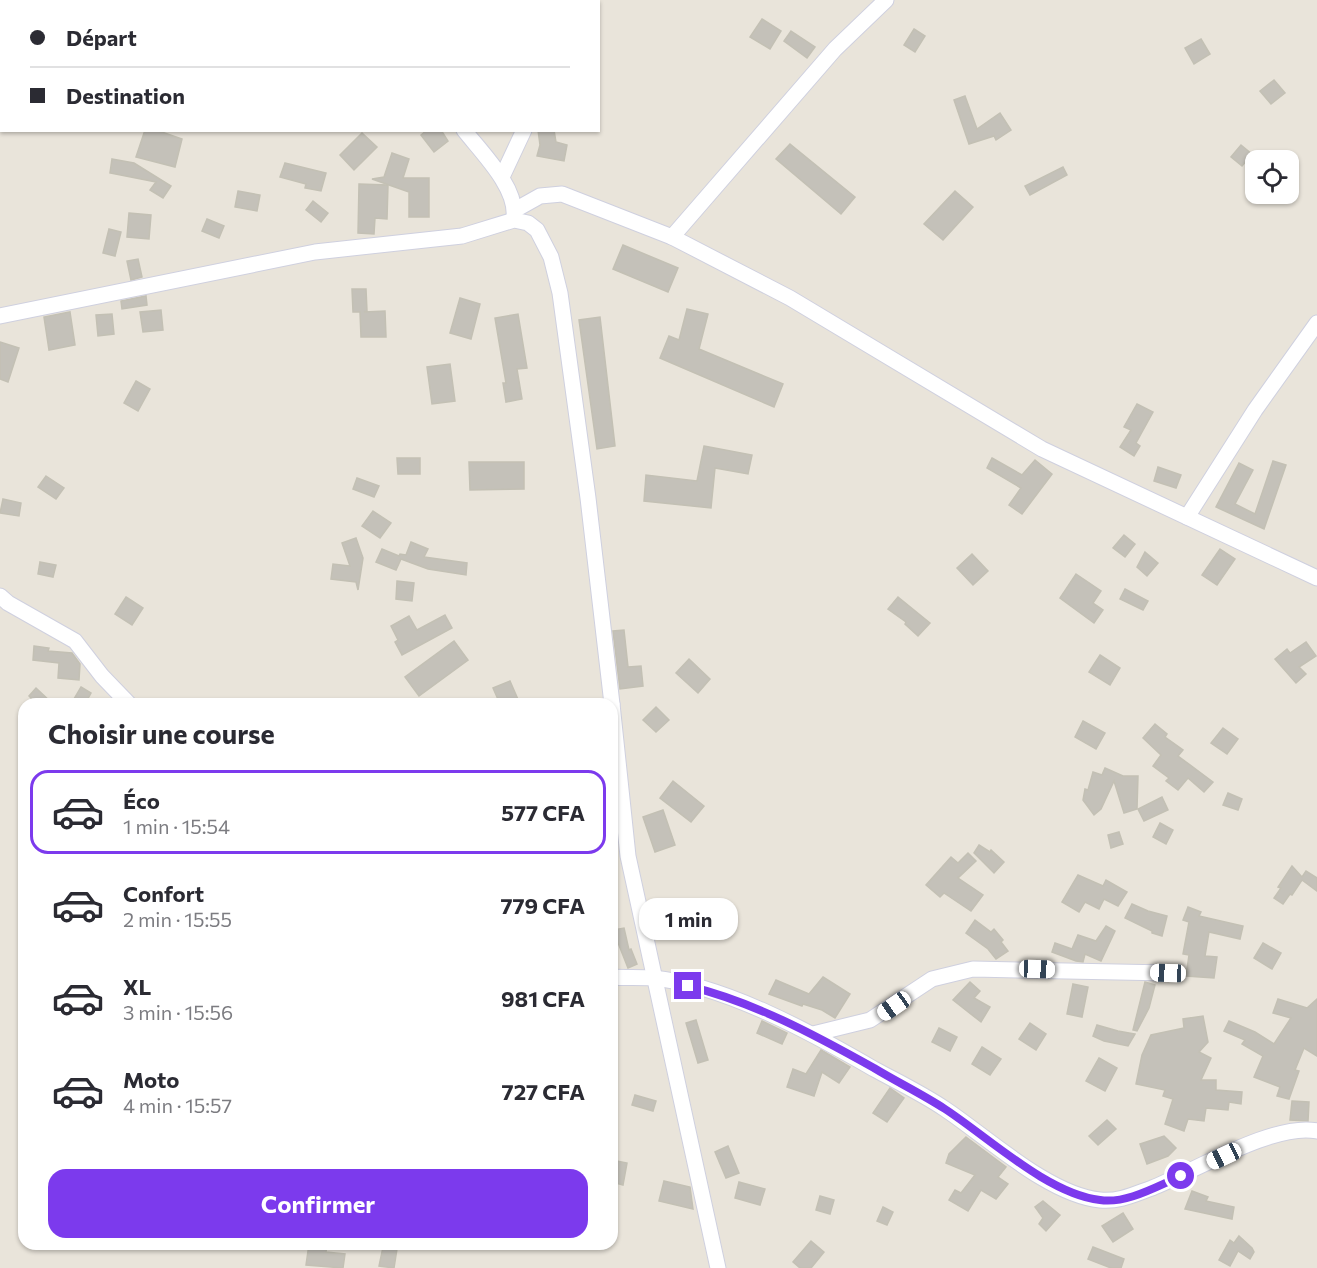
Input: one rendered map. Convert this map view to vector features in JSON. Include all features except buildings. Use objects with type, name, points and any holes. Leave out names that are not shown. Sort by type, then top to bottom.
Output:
[{"type":"street","points":[[672,237],[835,49],[886,0]]},
{"type":"street","points":[[466,132],[502,177],[515,215],[537,230],[550,257],[560,293],[588,498],[611,698]]},
{"type":"street","points":[[502,177],[523,132]]},
{"type":"street","points":[[0,316],[315,252],[462,236],[515,215],[540,196],[562,194],[672,237],[790,298],[1042,449],[1317,578]]},
{"type":"street","points":[[1187,517],[1255,410],[1317,323]]},
{"type":"street","points":[[0,596],[8,603],[75,641],[102,676],[123,698]]},
{"type":"street","points":[[618,761],[628,856],[718,1268]]},
{"type":"street","points":[[813,1034],[870,1020],[932,980],[973,969],[1168,973]]},
{"type":"street","points":[[618,977],[654,978],[705,990],[813,1034],[945,1109],[1008,1155],[1069,1192],[1100,1200],[1121,1200],[1181,1176],[1267,1136],[1289,1130],[1315,1129]]},
{"type":"route","points":[[688,986],[759,1010],[813,1034],[945,1109],[1008,1155],[1069,1192],[1100,1200],[1121,1200],[1181,1176]]}]
